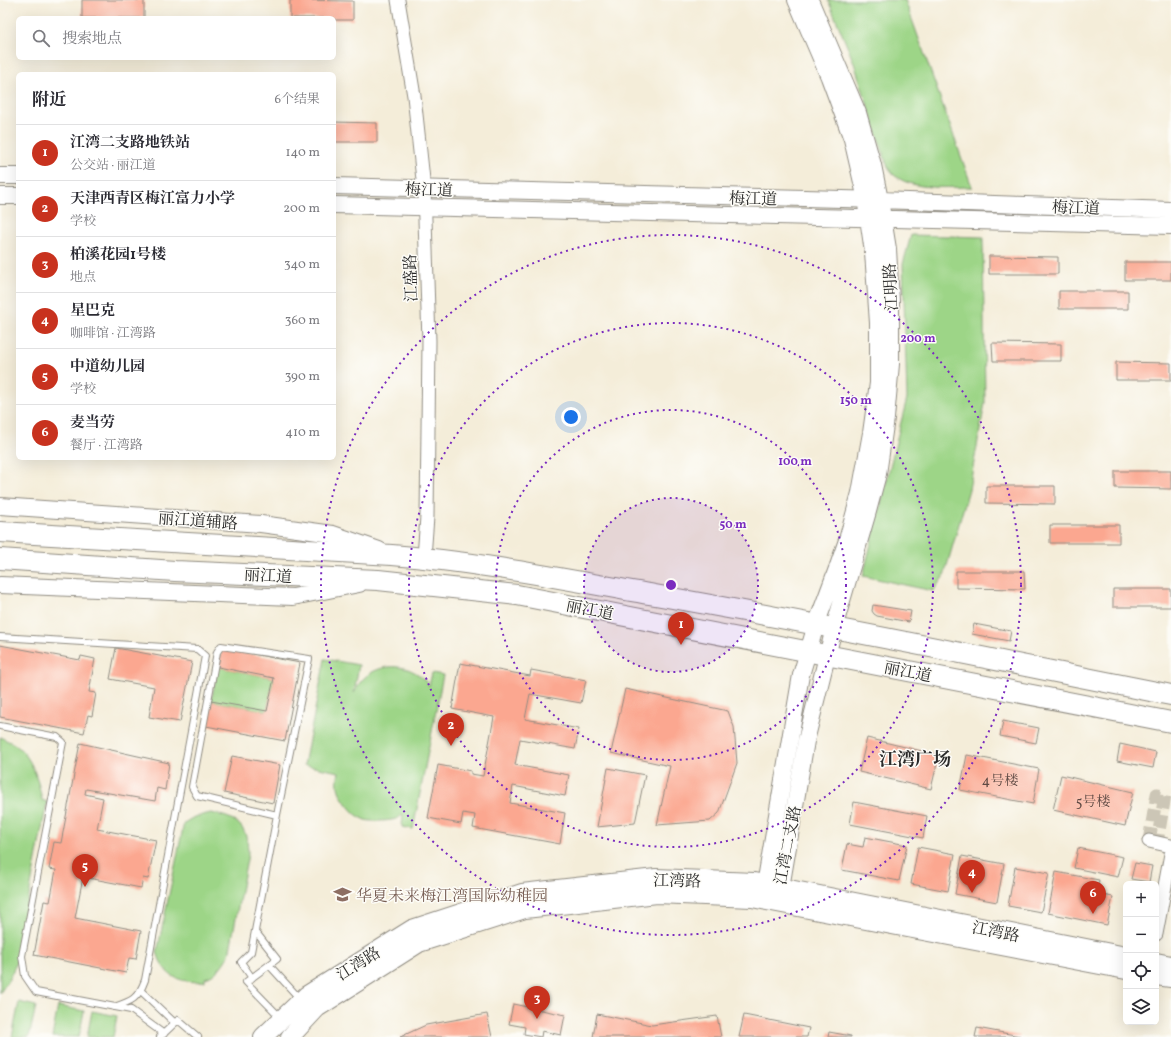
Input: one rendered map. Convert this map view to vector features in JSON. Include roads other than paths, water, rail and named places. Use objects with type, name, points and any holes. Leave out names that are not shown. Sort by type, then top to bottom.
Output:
[{"type":"main road","name":"丽江道","points":[[0,532],[424,557],[528,572],[745,611],[1171,696]]},
{"type":"main road","name":"丽江道","points":[[0,560],[175,571],[378,580],[517,595],[1171,722]]},
{"type":"main road","name":"江湾路","points":[[263,1037],[307,995],[412,929],[522,893],[656,878],[754,882],[772,891],[1123,969]]},
{"type":"main road","name":"江湾路","points":[[290,1037],[317,1008],[419,943],[525,909],[657,894],[752,898],[772,891],[1123,955]]},
{"type":"main road","points":[[1159,963],[1171,965]]},
{"type":"main road","points":[[1159,976],[1171,978]]},
{"type":"street","name":"江盛路","points":[[398,0],[414,96],[424,189],[429,341],[427,517],[424,557]]},
{"type":"street","name":"江明路","points":[[796,0],[829,77],[873,200]]},
{"type":"street","name":"江明路","points":[[810,0],[858,113],[872,165],[873,200],[876,218],[888,249],[891,302],[891,364],[886,418],[878,474],[867,515],[825,627]]},
{"type":"street","points":[[0,176],[16,176]]},
{"type":"street","name":"梅江道","points":[[336,186],[873,200],[1171,210]]},
{"type":"street","points":[[0,196],[16,196]]},
{"type":"street","name":"梅江道","points":[[336,205],[1171,226]]},
{"type":"street","name":"丽江道辅路","points":[[0,506],[268,525],[333,534],[392,555]]},
{"type":"street","points":[[0,585],[293,597],[378,580]]},
{"type":"street","name":"江湾二支路","points":[[772,891],[793,721],[801,675],[808,652],[825,627]]},
{"type":"street","name":"江湾二支路","points":[[772,891],[827,656],[825,627]]},
{"type":"street","points":[[1149,841],[1171,846]]},
{"type":"street","points":[[1159,918],[1171,854]]},
{"type":"lane","points":[[0,637],[197,649],[205,656],[145,980],[141,991],[130,1001],[114,1007]]},
{"type":"lane","points":[[252,978],[240,962],[251,952],[277,814],[309,659],[221,646],[217,652],[192,787],[197,796],[277,814]]},
{"type":"lane","points":[[0,726],[57,737],[63,742],[22,956],[24,976],[36,992],[131,1010],[162,1035],[178,1020],[198,1037]]},
{"type":"lane","points":[[255,931],[278,959],[246,982],[282,1019]]},
{"type":"lane","points":[[269,965],[301,1001]]},
{"type":"lane","points":[[141,991],[175,1023]]},
{"type":"tunnel","points":[[1149,841],[1157,794],[1165,795],[1157,843]]},
{"type":"place","name":"江湾二支路地铁站","points":[[681,645]]},
{"type":"place","name":"天津西青区梅江富力小学","points":[[451,746]]},
{"type":"place","name":"中道幼儿园","points":[[85,887]]},
{"type":"place","name":"星巴克","points":[[972,893]]},
{"type":"place","name":"华夏未来梅江湾国际幼稚园","points":[[343,895]]},
{"type":"place","name":"麦当劳","points":[[1093,914]]},
{"type":"place","name":"柏溪花园1号楼","points":[[537,1019]]},
{"type":"district","name":"江湾广场","points":[[915,759]]}]
